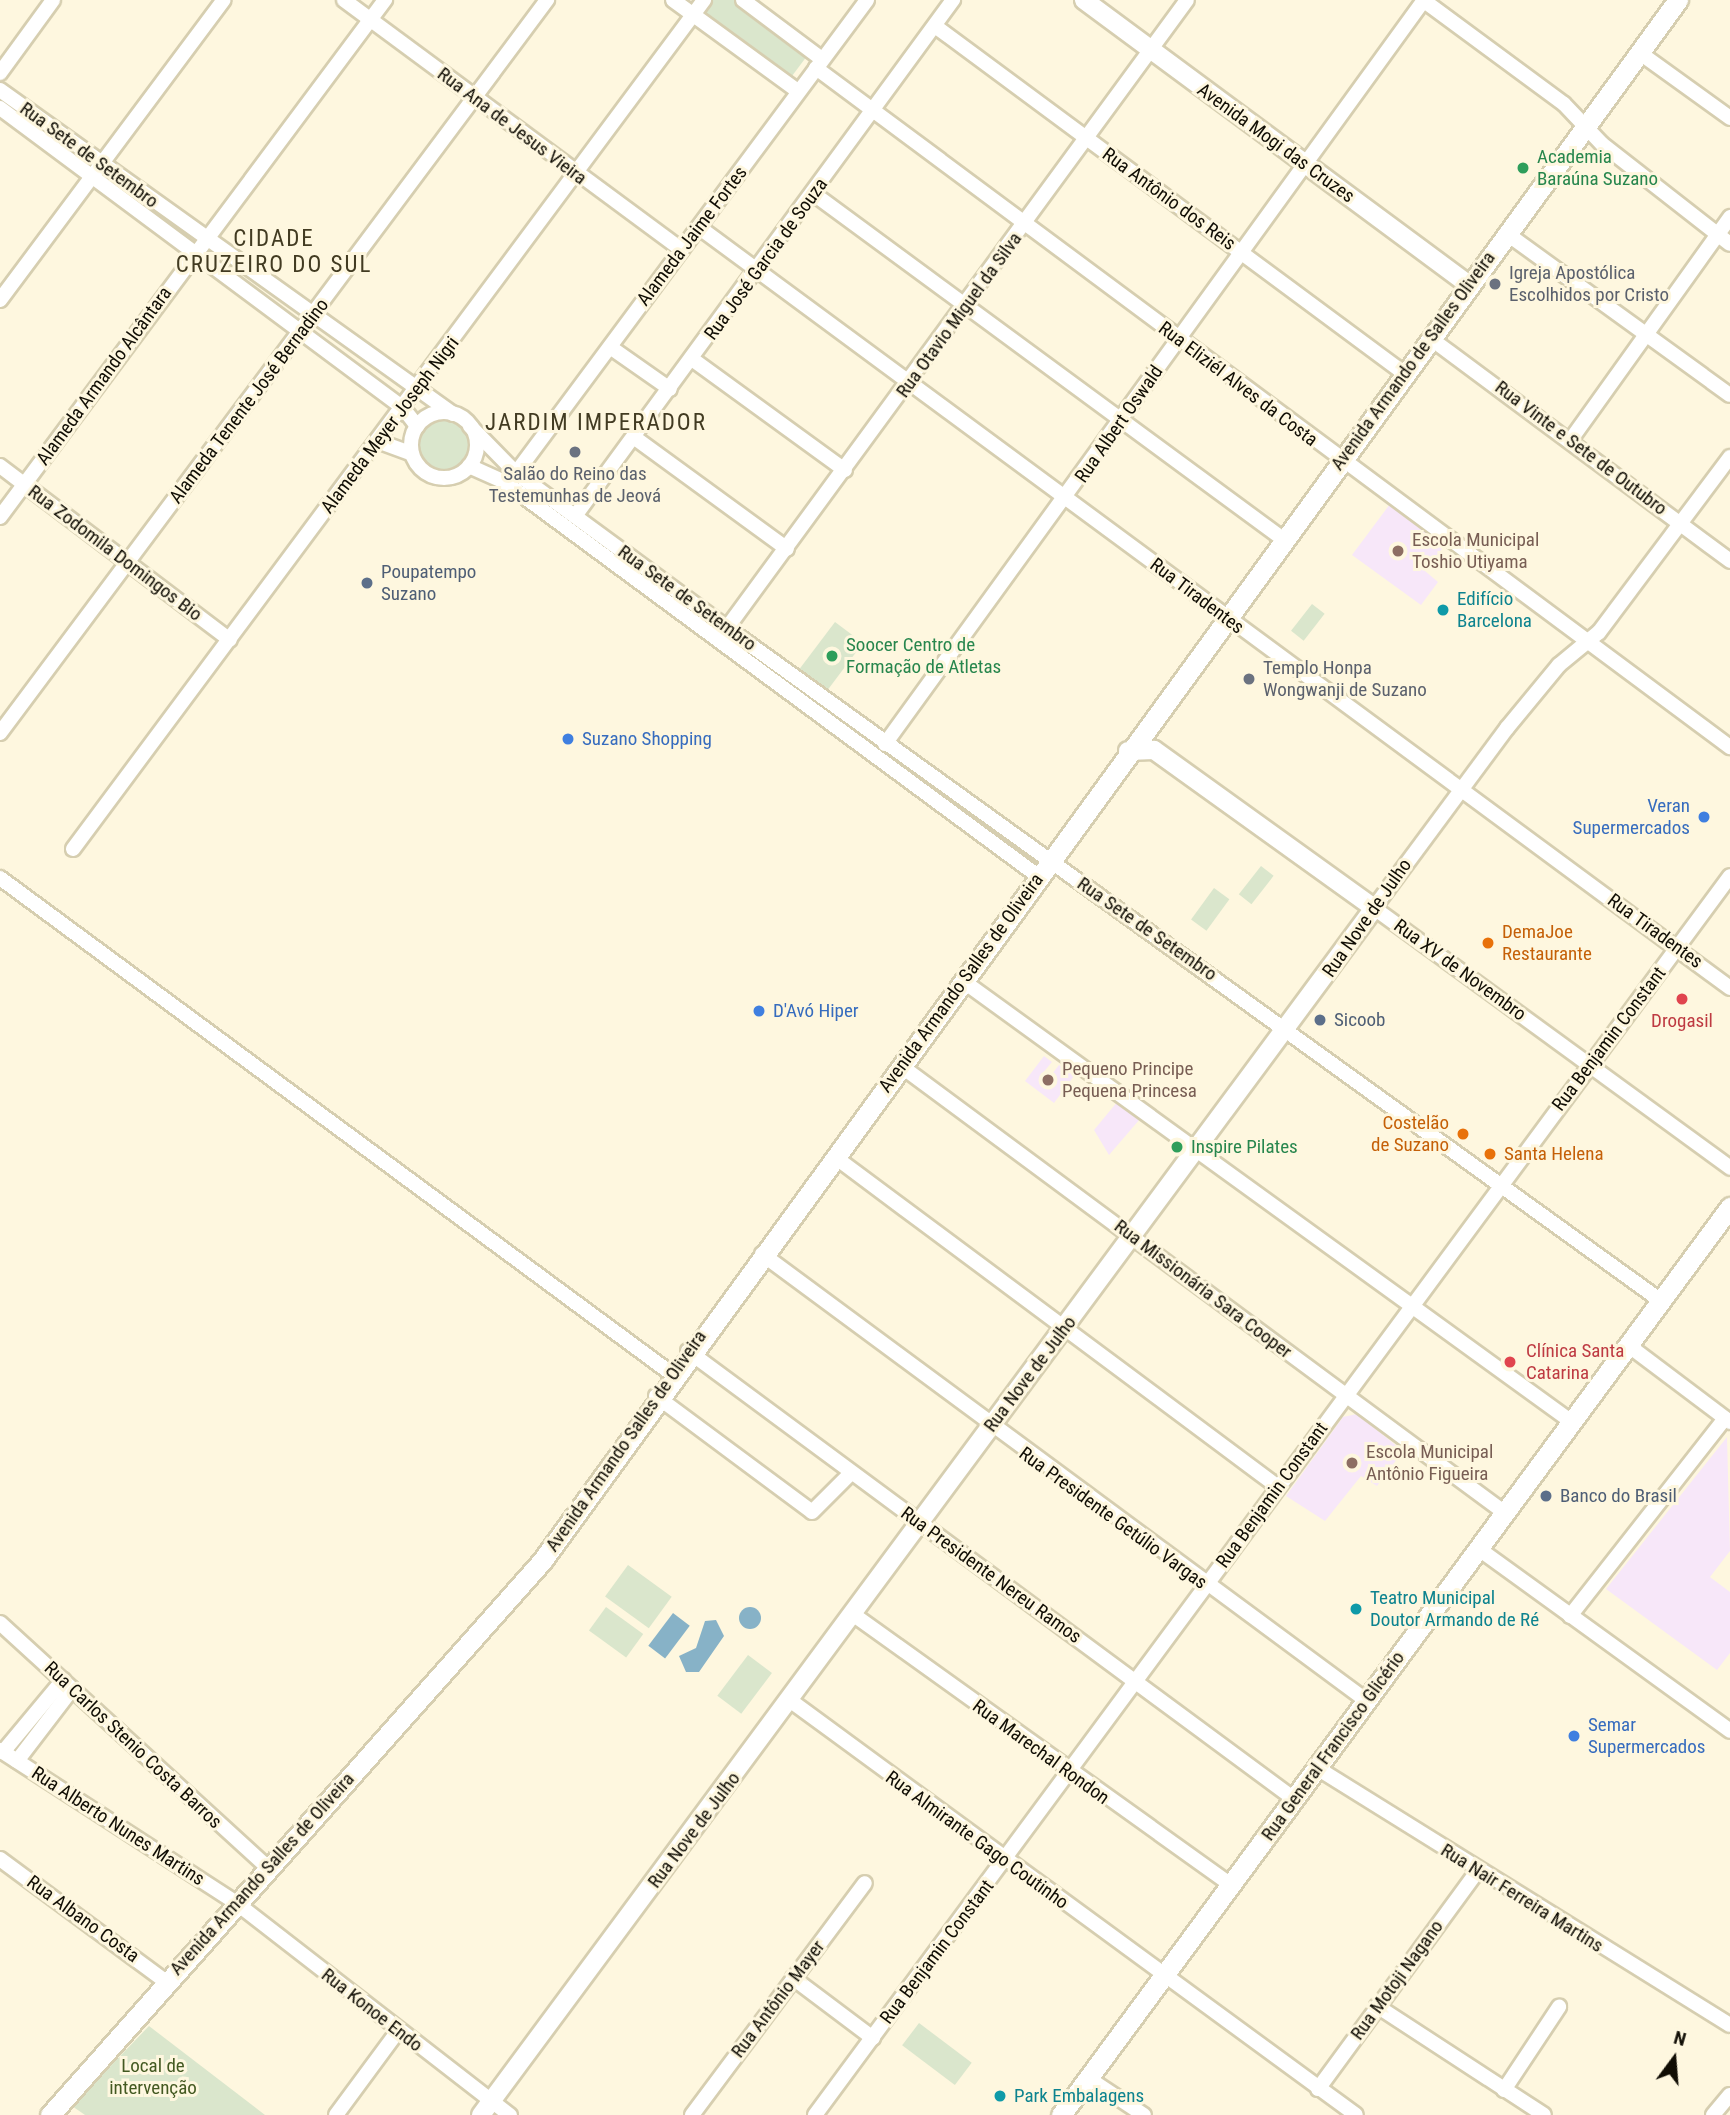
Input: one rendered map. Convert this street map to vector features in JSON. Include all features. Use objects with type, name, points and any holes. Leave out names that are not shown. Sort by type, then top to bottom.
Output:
[{"type":"main road","name":"Avenida Armando de Salles Oliveira","points":[[1149,722],[1678,0]]},
{"type":"main road","name":"Avenida Armando Salles de Oliveira","points":[[50,2115],[235,1902],[520,1588],[688,1351],[835,1157],[1149,722]]},
{"type":"main road","name":"Rua General Francisco Glicério","points":[[1061,2115],[1730,1207]]},
{"type":"street","points":[[0,72],[53,0]]},
{"type":"street","points":[[0,300],[225,0]]},
{"type":"street","name":"Rua Ana de Jesus Vieira","points":[[344,0],[682,250]]},
{"type":"street","name":"Alameda Armando Alcântara","points":[[0,517],[195,251],[385,0]]},
{"type":"street","name":"Alameda Tenente José Bernadino","points":[[0,733],[547,0]]},
{"type":"street","points":[[673,0],[798,91]]},
{"type":"street","name":"Alameda Meyer Joseph Nigri","points":[[73,849],[704,0]]},
{"type":"street","name":"Rua Eliziél Alves da Costa","points":[[743,0],[875,110],[1340,461],[1730,747]]},
{"type":"street","name":"Alameda Jaime Fortes","points":[[516,472],[867,0]]},
{"type":"street","name":"Rua José Garcia de Souza","points":[[575,516],[814,194],[953,0]]},
{"type":"street","name":"Avenida Mogi das Cruzes","points":[[1084,0],[1469,285]]},
{"type":"street","name":"Rua Otavio Miguel da Silva","points":[[727,628],[968,303],[1187,0]]},
{"type":"street","points":[[1423,0],[1584,125],[1730,244]]},
{"type":"street","name":"Rua Albert Oswald","points":[[886,744],[1066,499],[1423,0]]},
{"type":"street","name":"Rua Antônio dos Reis","points":[[934,26],[1404,373]]},
{"type":"street","points":[[1640,53],[1730,118]]},
{"type":"street","name":"Rua Sete de Setembro","points":[[0,90],[195,251],[403,408],[417,426]]},
{"type":"street","name":"Rua Sete de Setembro","points":[[0,108],[205,239],[415,392],[453,414]]},
{"type":"street","points":[[814,194],[968,303],[1283,539]]},
{"type":"street","points":[[1572,438],[1730,217]]},
{"type":"street","name":"Rua Tiradentes","points":[[700,228],[1730,988]]},
{"type":"street","points":[[1507,233],[1730,395]]},
{"type":"street","name":"Rua Vinte e Sete de Outubro","points":[[1430,338],[1572,438],[1730,561]]},
{"type":"street","points":[[610,347],[670,389]]},
{"type":"street","points":[[692,359],[845,470]]},
{"type":"street","points":[[377,441],[412,454],[421,469],[440,478],[469,466],[477,446],[470,426],[453,414],[433,414],[417,426],[412,454]]},
{"type":"street","name":"Rua Sete de Setembro","points":[[470,426],[516,472],[727,628],[1289,1030],[1661,1301]]},
{"type":"street","points":[[635,438],[787,549]]},
{"type":"street","name":"Rua Nove de Julho","points":[[486,2108],[922,1524],[990,1427],[1289,1030],[1460,790],[1559,665],[1588,641],[1730,457]]},
{"type":"street","name":"Rua Zodomila Domingos Bio","points":[[0,466],[230,640]]},
{"type":"street","name":"Rua Sete de Setembro","points":[[469,466],[502,481],[1038,876]]},
{"type":"street","points":[[1128,751],[1154,750],[1149,722]]},
{"type":"street","name":"Rua XV de Novembro","points":[[1154,750],[1591,1064],[1730,1168]]},
{"type":"street","name":"Rua Benjamin Constant","points":[[816,2115],[1413,1306],[1498,1183],[1591,1064],[1730,876]]},
{"type":"street","points":[[0,878],[672,1374]]},
{"type":"street","points":[[963,981],[1572,1422]]},
{"type":"street","name":"Rua Missionária Sara Cooper","points":[[901,1066],[1505,1513]]},
{"type":"street","points":[[835,1157],[1278,1487]]},
{"type":"street","name":"Rua Presidente Getúlio Vargas","points":[[762,1254],[1205,1586],[1367,1701]]},
{"type":"street","points":[[1570,1616],[1728,1420],[1628,1345]]},
{"type":"street","name":"Rua Presidente Nereu Ramos","points":[[688,1351],[1294,1799]]},
{"type":"street","points":[[656,1396],[812,1512],[851,1473]]},
{"type":"street","points":[[1479,1549],[1730,1731]]},
{"type":"street","name":"Rua Marechal Rondon","points":[[854,1615],[1070,1773],[1231,1885]]},
{"type":"street","name":"Rua Carlos Stenio Costa Barros","points":[[0,1623],[267,1867]]},
{"type":"street","points":[[6,1757],[68,1684]]},
{"type":"street","name":"Rua Almirante Gago Coutinho","points":[[791,1701],[1004,1863],[1356,2115]]},
{"type":"street","name":"Rua Alberto Nunes Martins","points":[[6,1757],[235,1902]]},
{"type":"street","name":"Rua Nair Ferreira Martins","points":[[1317,1768],[1477,1872],[1730,2025]]},
{"type":"street","name":"Rua Albano Costa","points":[[0,1859],[165,1981]]},
{"type":"street","name":"Rua Motoji Nagano","points":[[1318,2089],[1477,1872]]},
{"type":"street","name":"Rua Antônio Mayer","points":[[692,2115],[864,1884]]},
{"type":"street","name":"Rua Konoe Endo","points":[[235,1902],[398,2031],[486,2108],[510,2115]]},
{"type":"street","points":[[793,1978],[873,2038]]},
{"type":"street","points":[[1377,2006],[1544,2115]]},
{"type":"street","points":[[1504,2090],[1559,2007]]},
{"type":"street","points":[[335,2115],[398,2031]]},
{"type":"street","points":[[1088,2078],[1143,2115]]},
{"type":"street","points":[[1713,2115],[1730,2095]]},
{"type":"shaded area","name":"Escola Municipal Toshio Utiyama","points":[[1390,504],[1444,546],[1425,571],[1438,582],[1421,605],[1352,555]]},
{"type":"shaded area","name":"Pequeno Principe Pequena Princesa","points":[[1044,1056],[1052,1062],[1042,1074],[1048,1079],[1059,1065],[1074,1076],[1054,1103],[1025,1081]]},
{"type":"shaded area","points":[[1118,1101],[1140,1119],[1109,1155],[1094,1130]]},
{"type":"shaded area","name":"Escola Municipal Antônio Figueira","points":[[1357,1414],[1403,1451],[1377,1486],[1361,1476],[1325,1521],[1286,1496],[1343,1417]]},
{"type":"shaded area","points":[[1727,1437],[1730,1551],[1710,1577],[1730,1592],[1730,1653],[1717,1670],[1606,1589]]},
{"type":"green space","points":[[708,0],[735,0],[804,49],[807,56],[792,76],[704,14]]},
{"type":"green space","points":[[444,417],[459,422],[467,430],[472,445],[467,460],[459,468],[444,473],[429,468],[421,460],[416,445],[421,430],[429,422]]},
{"type":"green space","points":[[1312,604],[1325,614],[1304,641],[1291,631]]},
{"type":"green space","name":"Soocer Centro de Formação de Atletas","points":[[835,622],[863,643],[827,690],[799,669]]},
{"type":"green space","points":[[1261,866],[1274,876],[1251,904],[1239,894]]},
{"type":"green space","points":[[1214,888],[1229,899],[1206,931],[1191,920]]},
{"type":"green space","points":[[628,1565],[672,1597],[649,1628],[605,1597]]},
{"type":"green space","points":[[606,1607],[643,1634],[626,1657],[589,1630]]},
{"type":"green space","points":[[748,1655],[772,1673],[741,1714],[717,1696]]},
{"type":"green space","points":[[919,2023],[972,2063],[955,2085],[902,2045]]},
{"type":"green space","name":"Local de intervenção","points":[[149,2026],[265,2115],[85,2115],[72,2106]]},
{"type":"water","points":[[750,1607],[758,1610],[761,1618],[758,1626],[750,1629],[742,1626],[739,1618],[742,1610]]},
{"type":"water","points":[[673,1613],[690,1626],[665,1658],[648,1646]]},
{"type":"water","points":[[716,1620],[724,1636],[699,1672],[686,1672],[679,1656],[696,1648],[705,1621]]},
{"type":"place","name":"Academia Baraúna Suzano","points":[[1523,168]]},
{"type":"place","name":"Igreja Apostólica Escolhidos por Cristo","points":[[1495,284]]},
{"type":"place","name":"Salão do Reino das Testemunhas de Jeová","points":[[575,452]]},
{"type":"place","name":"Escola Municipal Toshio Utiyama","points":[[1398,551]]},
{"type":"place","name":"Poupatempo Suzano","points":[[367,583]]},
{"type":"place","name":"Edifício Barcelona","points":[[1443,610]]},
{"type":"place","name":"Soocer Centro de Formação de Atletas","points":[[832,656]]},
{"type":"place","name":"Templo Honpa Wongwanji de Suzano","points":[[1249,679]]},
{"type":"place","name":"Suzano Shopping","points":[[568,739]]},
{"type":"place","name":"Veran Supermercados","points":[[1704,817]]},
{"type":"place","name":"DemaJoe Restaurante","points":[[1488,943]]},
{"type":"place","name":"Drogasil","points":[[1682,999]]},
{"type":"place","name":"D'Avó Hiper","points":[[759,1011]]},
{"type":"place","name":"Sicoob","points":[[1320,1020]]},
{"type":"place","name":"Pequeno Principe Pequena Princesa","points":[[1048,1080]]},
{"type":"place","name":"Costelão de Suzano","points":[[1463,1134]]},
{"type":"place","name":"Inspire Pilates","points":[[1177,1147]]},
{"type":"place","name":"Santa Helena","points":[[1490,1154]]},
{"type":"place","name":"Clínica Santa Catarina","points":[[1510,1362]]},
{"type":"place","name":"Escola Municipal Antônio Figueira","points":[[1352,1463]]},
{"type":"place","name":"Banco do Brasil","points":[[1546,1496]]},
{"type":"place","name":"Teatro Municipal Doutor Armando de Ré","points":[[1356,1609]]},
{"type":"place","name":"Semar Supermercados","points":[[1574,1736]]},
{"type":"place","name":"Park Embalagens","points":[[1000,2096]]},
{"type":"district","name":"CIDADE CRUZEIRO DO SUL","points":[[274,252]]},
{"type":"district","name":"JARDIM IMPERADOR","points":[[596,423]]}]
